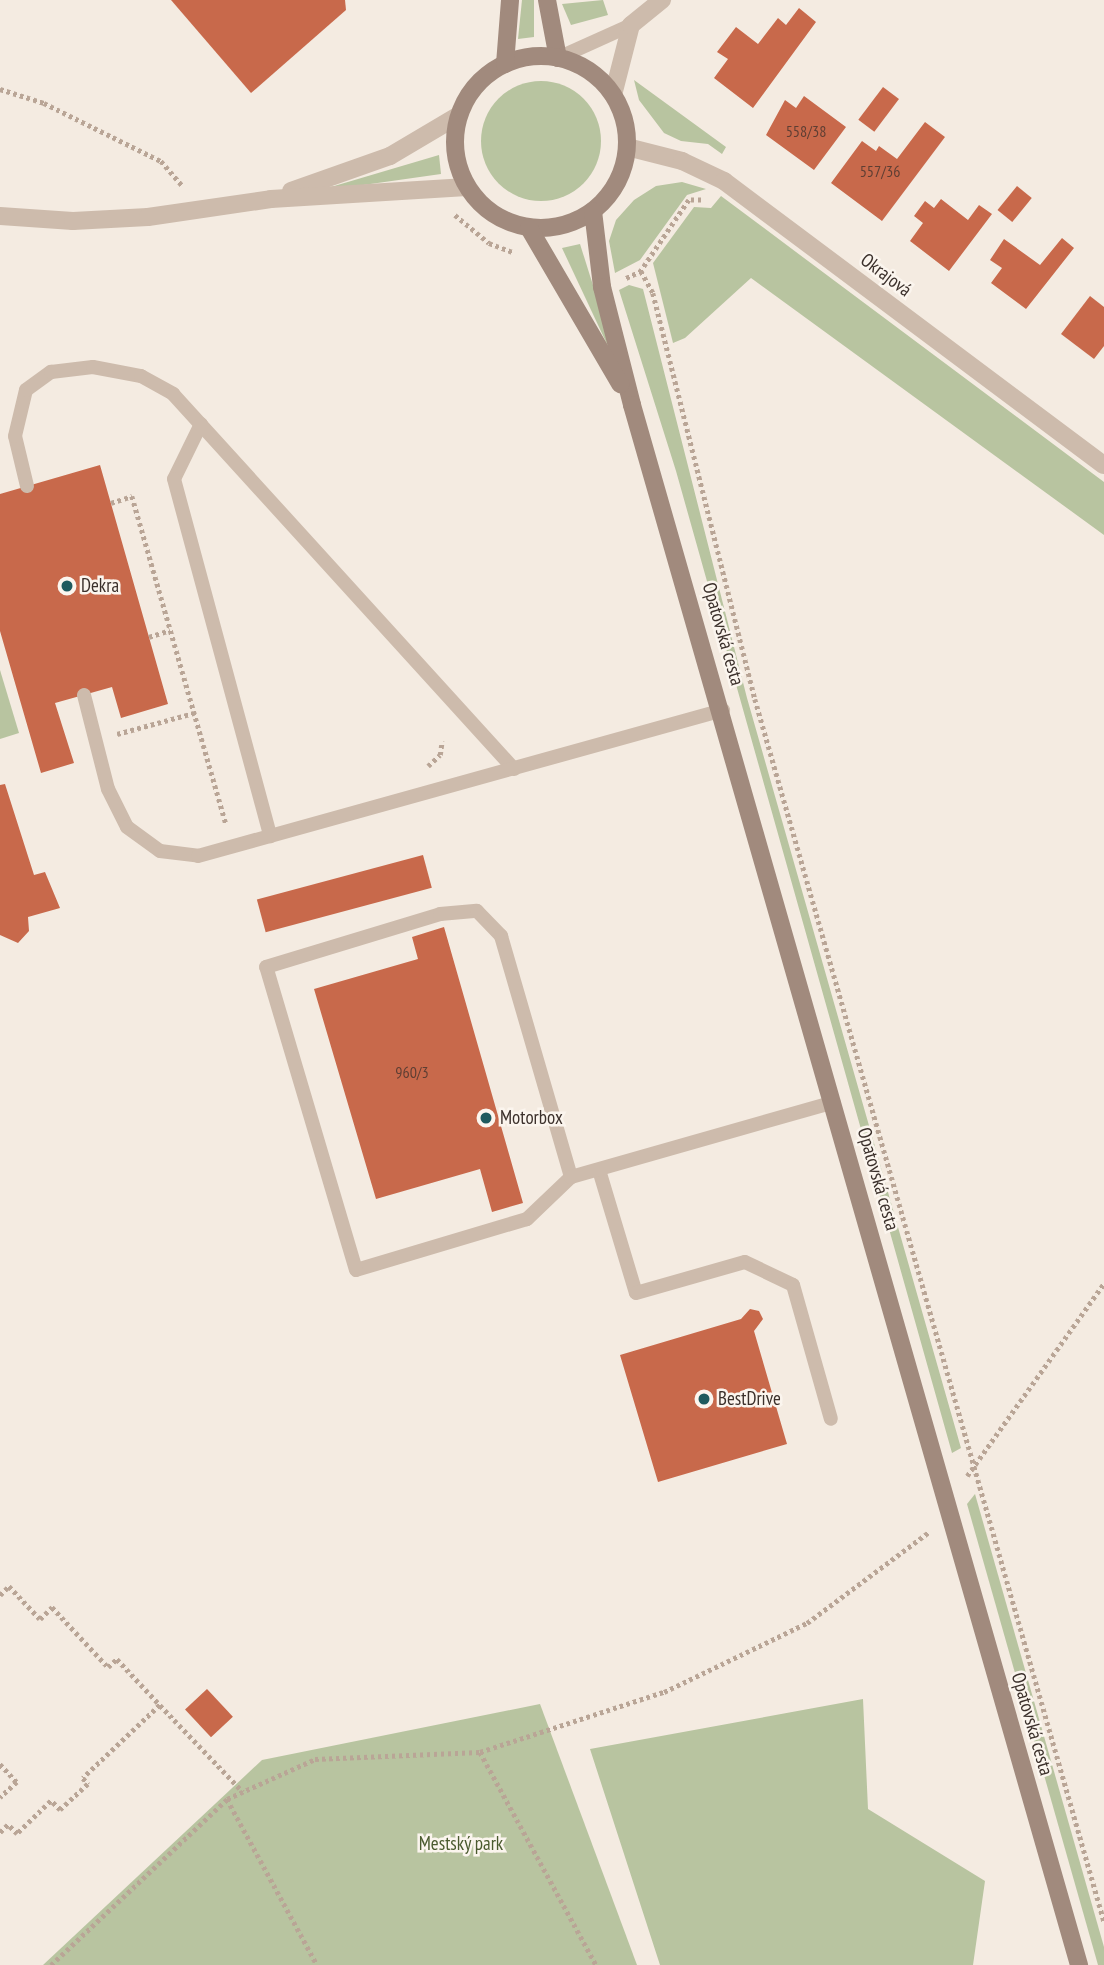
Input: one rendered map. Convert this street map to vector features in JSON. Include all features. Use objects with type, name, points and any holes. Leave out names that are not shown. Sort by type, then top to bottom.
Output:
[{"type":"street","points":[[505,64],[510,0]]},
{"type":"street","points":[[547,0],[558,58]]},
{"type":"street","points":[[614,95],[631,25],[662,0]]},
{"type":"street","points":[[540,56],[558,58],[580,65],[614,95],[622,112],[627,147],[610,194],[593,211],[573,222],[529,228],[493,214],[467,187],[455,152],[459,115],[475,87],[505,64],[540,56]]},
{"type":"street","points":[[271,198],[390,156],[459,115]]},
{"type":"street","name":"Okrajová","points":[[627,147],[682,161],[724,181],[1104,465]]},
{"type":"street","points":[[0,216],[73,220],[148,217],[271,198],[467,187]]},
{"type":"street","name":"Opatovská cesta","points":[[593,211],[603,287],[632,405],[723,710],[1079,1965]]},
{"type":"street","name":"Opatovská cesta","points":[[529,228],[632,405]]},
{"type":"lane","points":[[558,58],[631,25]]},
{"type":"lane","points":[[27,486],[15,436],[26,390],[51,372],[93,367],[141,376],[173,394],[514,769]]},
{"type":"lane","points":[[201,424],[174,479],[270,836]]},
{"type":"lane","points":[[83,695],[108,789],[127,827],[160,851],[198,856],[723,710]]},
{"type":"lane","points":[[572,1177],[501,936],[477,911],[440,914],[265,967],[356,1270],[527,1219],[572,1177],[834,1102]]},
{"type":"lane","points":[[599,1170],[636,1293],[745,1262],[793,1285],[831,1419]]},
{"type":"path","points":[[0,89],[44,103],[161,161]]},
{"type":"path","points":[[709,200],[689,200],[641,271],[653,293],[755,699],[1104,1922]]},
{"type":"path","points":[[451,211],[489,243],[522,256]]},
{"type":"path","points":[[149,637],[170,631]]},
{"type":"path","points":[[96,740],[194,713]]},
{"type":"path","points":[[963,1485],[973,1462],[1104,1283]]},
{"type":"path","points":[[51,1965],[227,1799],[315,1759],[480,1752],[664,1692],[807,1623],[933,1529]]},
{"type":"path","points":[[0,1595],[9,1586],[40,1619],[52,1607],[108,1667],[117,1659],[243,1792]]},
{"type":"path","points":[[0,1833],[8,1825],[17,1833],[51,1801],[60,1810],[88,1784],[83,1778],[160,1705]]},
{"type":"path","points":[[480,1752],[596,1965]]},
{"type":"path","points":[[0,1764],[17,1782],[0,1798]]},
{"type":"path","points":[[227,1799],[317,1965]]},
{"type":"green space","points":[[522,0],[534,0],[534,37],[518,39]]},
{"type":"green space","points":[[603,0],[608,15],[571,25],[562,4]]},
{"type":"green space","points":[[634,80],[726,147],[722,154],[708,144],[681,141],[664,133],[639,100]]},
{"type":"green space","points":[[541,81],[564,86],[583,99],[596,118],[601,141],[596,164],[583,183],[564,196],[541,201],[518,196],[499,183],[486,164],[481,141],[486,118],[499,99],[518,86]]},
{"type":"green space","points":[[439,155],[441,174],[314,192]]},
{"type":"green space","points":[[682,182],[706,189],[687,195],[640,260],[615,273],[609,241],[616,220],[634,200],[656,186]]},
{"type":"green space","points":[[721,196],[1104,482],[1104,535],[751,278],[685,338],[673,343],[653,263],[694,207],[711,208]]},
{"type":"green space","points":[[580,244],[621,374],[562,248]]},
{"type":"green space","points":[[629,285],[643,289],[747,698],[961,1448],[952,1453],[676,471],[619,290]]},
{"type":"green space","points":[[0,670],[19,733],[0,739]]},
{"type":"green space","points":[[975,1494],[1104,1947],[1104,1965],[1098,1965],[967,1504]]},
{"type":"green space","points":[[863,1699],[868,1809],[985,1881],[973,1965],[660,1965],[590,1749]]},
{"type":"green space","name":"Mestský park","points":[[540,1704],[637,1965],[43,1965],[262,1760]]},
{"type":"building","points":[[171,0],[345,0],[346,10],[251,93]]},
{"type":"building","points":[[799,8],[816,22],[753,108],[714,78],[728,59],[717,52],[736,27],[758,44],[778,18],[786,25]]},
{"type":"building","points":[[883,87],[899,99],[874,132],[858,120]]},
{"type":"building","points":[[804,96],[846,127],[814,170],[766,135],[785,100],[796,108]]},
{"type":"building","points":[[925,122],[945,137],[882,221],[831,183],[862,141],[876,151],[879,146],[897,159]]},
{"type":"building","points":[[1017,186],[1032,198],[1012,222],[997,210]]},
{"type":"building","points":[[941,199],[968,220],[979,205],[992,214],[949,271],[910,241],[923,223],[914,216],[925,201],[934,208]]},
{"type":"building","points":[[1062,238],[1074,248],[1026,309],[991,283],[1002,268],[990,260],[1004,239],[1040,265]]},
{"type":"building","points":[[1090,296],[1104,307],[1104,346],[1094,359],[1061,334]]},
{"type":"building","name":"Dekra","points":[[100,465],[168,704],[121,718],[112,687],[55,703],[74,763],[41,773],[0,631],[0,494]]},
{"type":"building","points":[[5,784],[34,875],[45,872],[60,908],[28,917],[29,931],[18,943],[0,935],[0,785]]},
{"type":"building","points":[[423,855],[432,888],[266,932],[257,900]]},
{"type":"building","points":[[444,927],[523,1203],[492,1212],[480,1169],[376,1199],[314,989],[418,959],[412,937]]},
{"type":"building","name":"BestDrive","points":[[750,1309],[759,1311],[763,1319],[754,1331],[787,1444],[658,1482],[620,1355],[741,1319]]},
{"type":"building","points":[[207,1689],[233,1717],[211,1737],[185,1709]]},
{"type":"place","name":"Dekra","points":[[67,586]]},
{"type":"place","name":"Motorbox","points":[[486,1118]]},
{"type":"place","name":"BestDrive","points":[[704,1399]]}]
